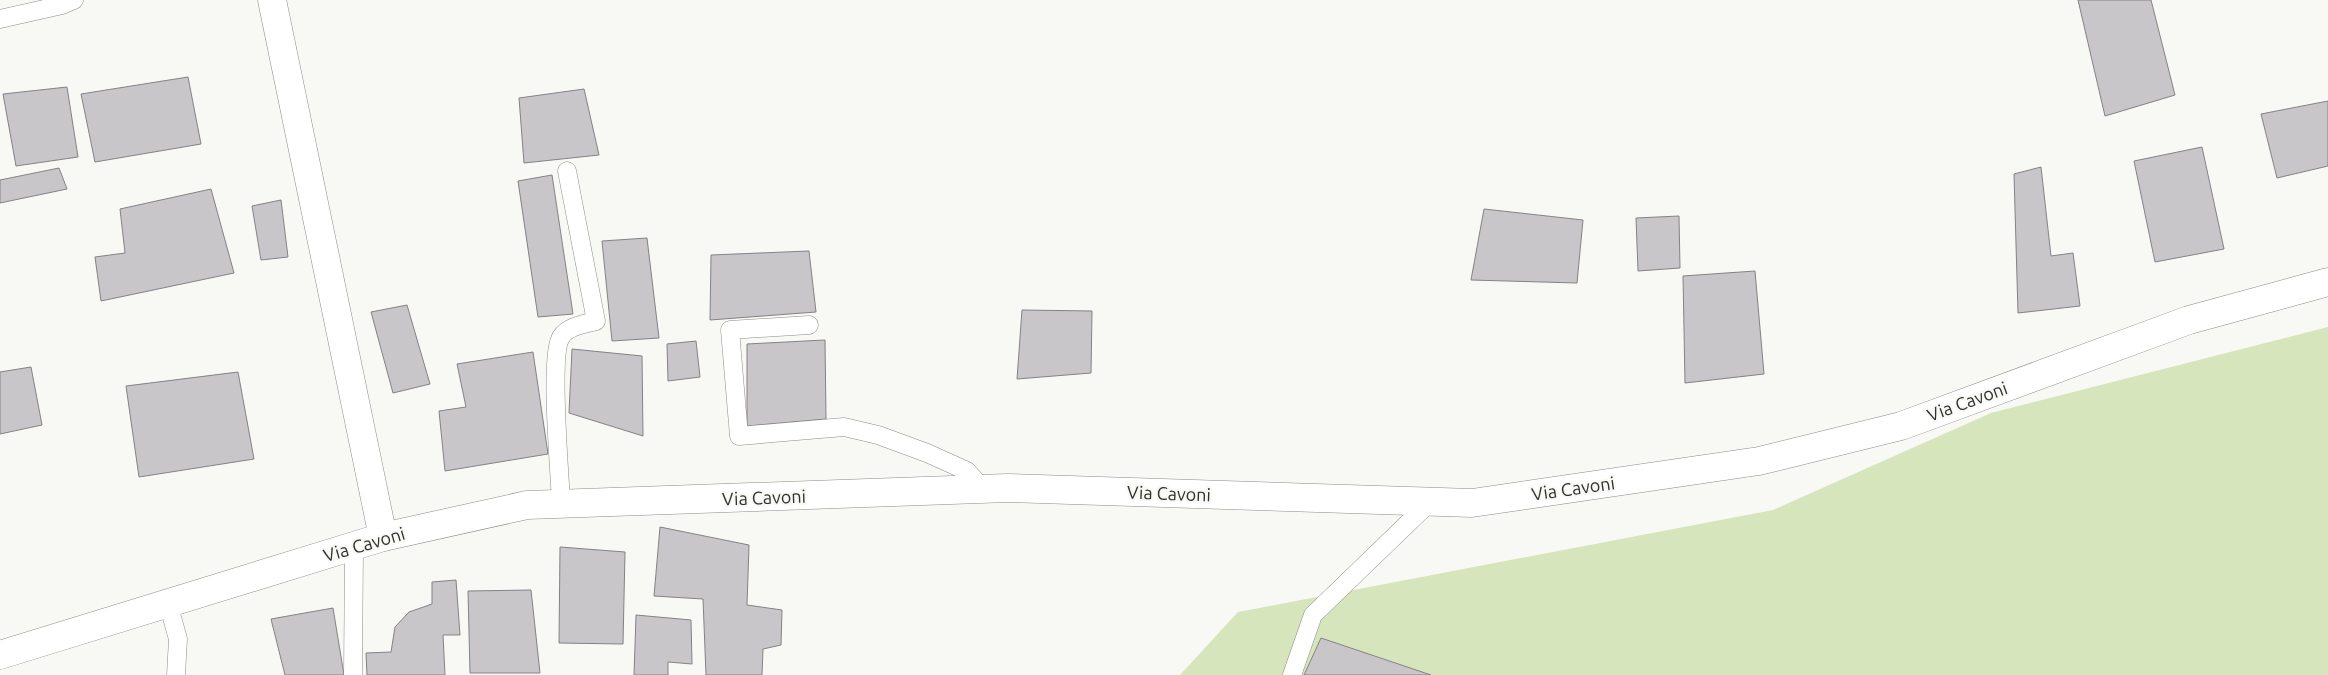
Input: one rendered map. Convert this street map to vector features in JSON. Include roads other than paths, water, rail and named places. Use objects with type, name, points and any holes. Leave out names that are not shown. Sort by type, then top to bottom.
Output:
[{"type":"street","points":[[272,0],[383,537]]},
{"type":"street","name":"Via Cavoni","points":[[0,655],[383,537],[527,505],[1008,488],[1472,503],[1759,461],[1901,426],[2189,320],[2328,282]]},
{"type":"lane","points":[[0,19],[62,5],[74,0]]},
{"type":"lane","points":[[561,503],[555,377],[557,353],[561,337],[575,327],[596,321],[567,171]]},
{"type":"lane","points":[[810,325],[730,330],[739,436],[844,426],[878,435],[927,453],[967,471],[983,489]]},
{"type":"lane","points":[[1292,675],[1313,615],[1430,502]]},
{"type":"lane","points":[[354,546],[354,675]]},
{"type":"lane","points":[[168,603],[178,639],[176,675]]}]
